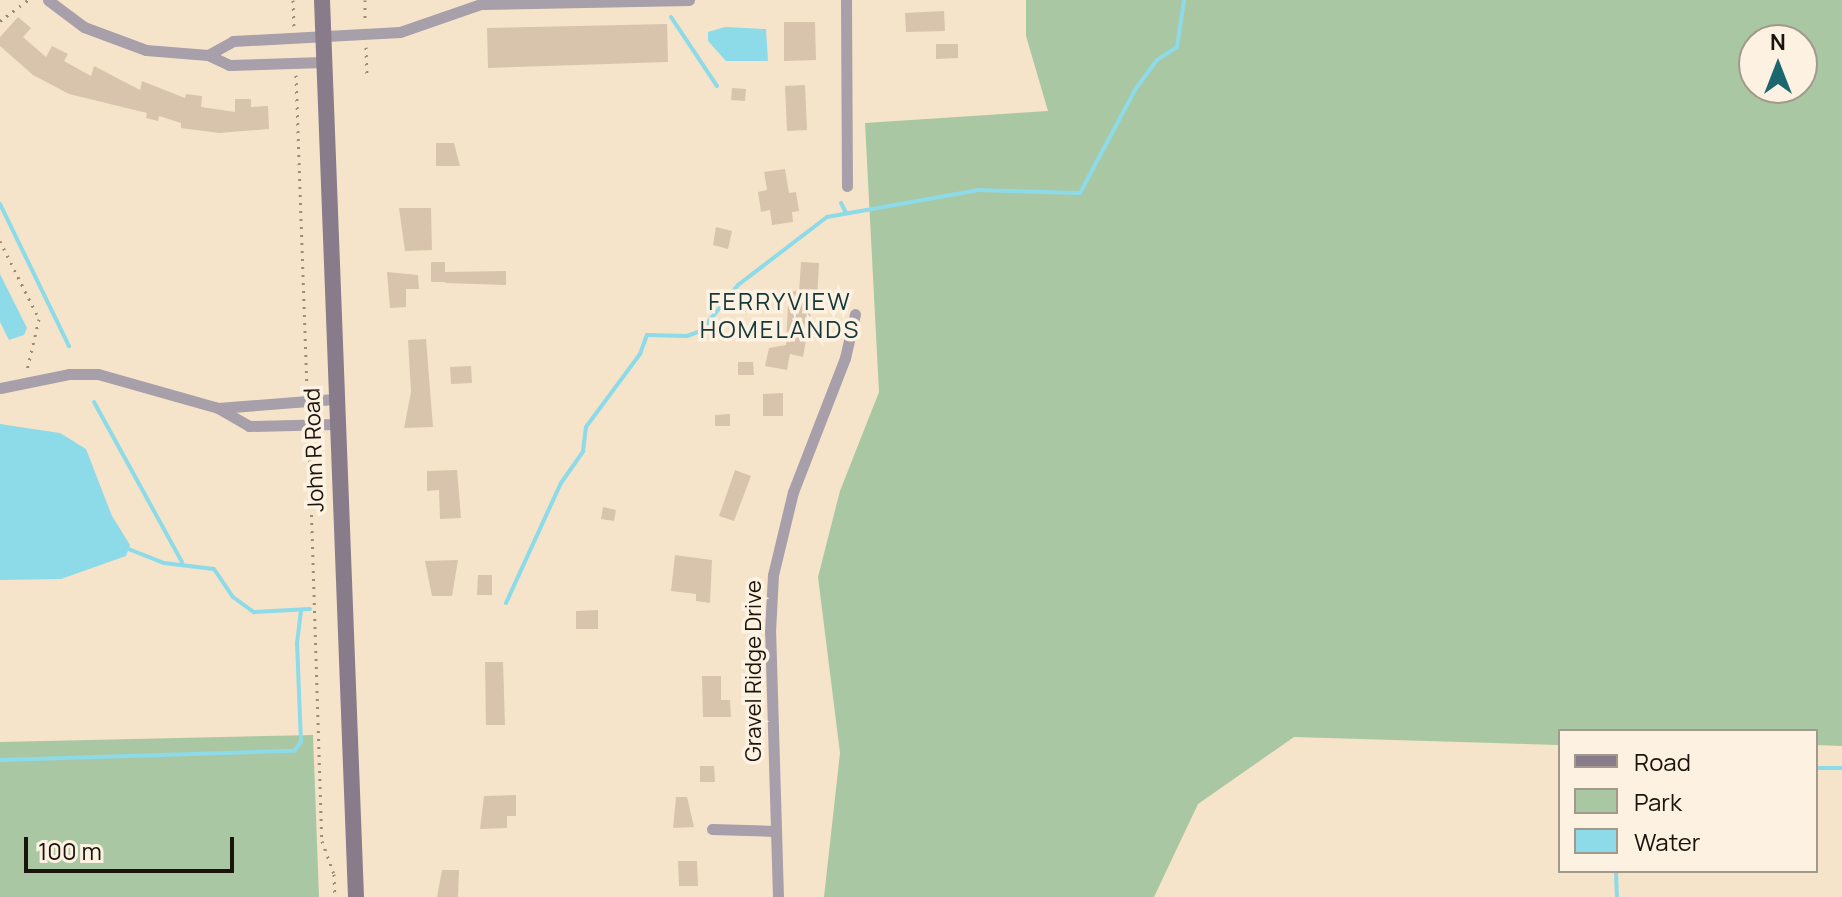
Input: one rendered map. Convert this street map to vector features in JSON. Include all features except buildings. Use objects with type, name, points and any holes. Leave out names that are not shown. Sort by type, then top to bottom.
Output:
[{"type":"main road","name":"John R Road","points":[[322,0],[334,399],[356,897]]},
{"type":"street","points":[[48,0],[84,27],[146,50],[208,55],[229,65],[323,62]]},
{"type":"street","points":[[208,55],[233,41],[400,32],[481,4],[689,0]]},
{"type":"street","points":[[846,0],[847,186]]},
{"type":"street","name":"Gravel Ridge Drive","points":[[778,897],[773,575],[793,492],[842,367],[855,314]]},
{"type":"street","points":[[0,388],[98,374],[218,408],[249,426],[335,424]]},
{"type":"street","points":[[218,408],[334,399]]},
{"type":"street","points":[[712,829],[776,831]]},
{"type":"path","points":[[0,21],[28,0]]},
{"type":"path","points":[[293,0],[294,37]]},
{"type":"path","points":[[295,63],[307,400]]},
{"type":"path","points":[[0,241],[39,319],[28,382]]},
{"type":"path","points":[[309,425],[322,841],[334,874],[335,897]]},
{"type":"green space","points":[[1026,0],[1842,0],[1842,746],[1818,745],[1818,729],[1558,729],[1558,745],[1294,737],[1198,804],[1154,897],[824,897],[840,753],[818,577],[840,491],[879,392],[865,123],[1048,111],[1026,36]]},
{"type":"green space","points":[[313,735],[319,897],[0,897],[0,742]]},
{"type":"water","points":[[725,27],[766,29],[768,61],[726,61],[708,41],[708,32]]},
{"type":"water","points":[[0,274],[27,328],[24,335],[9,340],[0,322]]},
{"type":"water","points":[[0,424],[60,433],[86,449],[112,516],[130,545],[126,556],[61,579],[0,580]]},
{"type":"waterway","points":[[506,603],[561,483],[583,451],[586,427],[640,354],[647,335],[687,336],[701,331],[738,285],[827,217],[978,190],[1080,193],[1135,90],[1157,60],[1177,47],[1184,0]]},
{"type":"waterway","points":[[671,17],[717,86]]},
{"type":"waterway","points":[[841,203],[846,213]]},
{"type":"waterway","points":[[0,204],[69,346]]},
{"type":"waterway","points":[[94,402],[182,562]]},
{"type":"waterway","points":[[126,548],[164,563],[214,569],[233,597],[254,612],[310,609]]},
{"type":"waterway","points":[[0,760],[294,751],[301,742],[297,643],[301,610]]},
{"type":"waterway","points":[[1818,768],[1842,768]]},
{"type":"waterway","points":[[1616,873],[1617,897]]},
{"type":"district","name":"FERRYVIEW HOMELANDS","points":[[780,315]]}]
